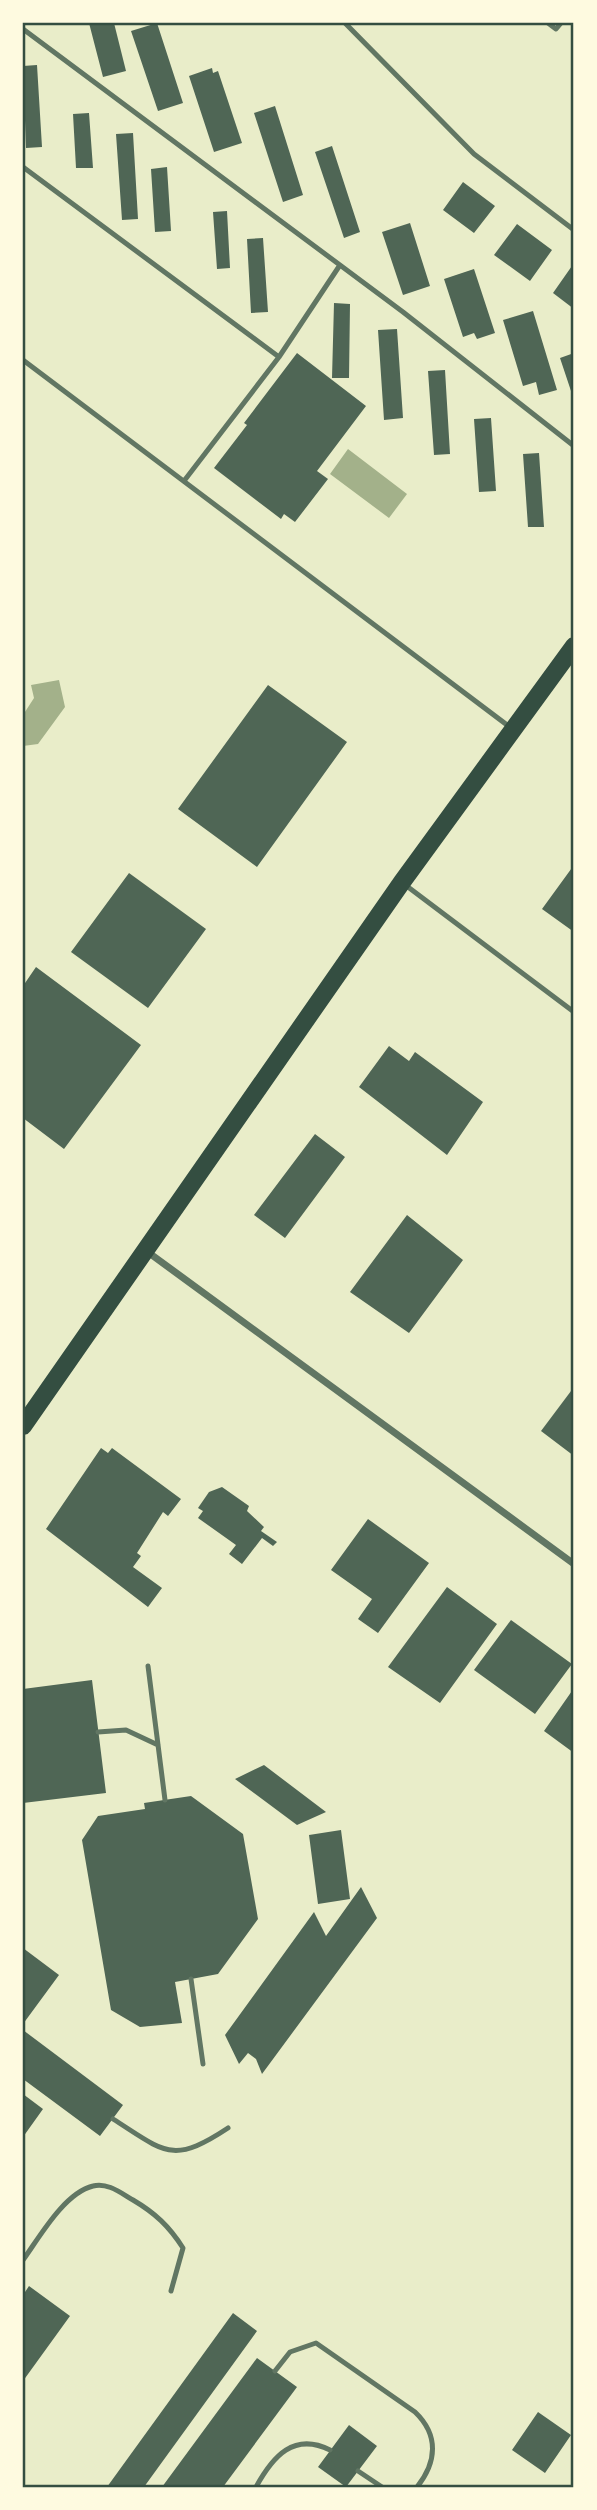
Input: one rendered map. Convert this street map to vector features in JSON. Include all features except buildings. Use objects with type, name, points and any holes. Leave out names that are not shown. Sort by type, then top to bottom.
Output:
[{"type":"main road","points":[[23,1426],[402,882],[574,646]]},
{"type":"street","points":[[145,1250],[574,1564]]},
{"type":"lane","points":[[345,23],[474,154],[574,230]]},
{"type":"lane","points":[[548,23],[556,29],[561,23]]},
{"type":"lane","points":[[23,29],[340,265],[574,446]]},
{"type":"lane","points":[[23,167],[279,357]]},
{"type":"lane","points":[[184,481],[279,357],[340,265]]},
{"type":"lane","points":[[23,360],[513,729]]},
{"type":"lane","points":[[402,882],[574,1012]]},
{"type":"lane","points":[[148,1666],[165,1800]]},
{"type":"lane","points":[[98,1732],[127,1730],[158,1745]]},
{"type":"lane","points":[[191,1979],[203,2064]]},
{"type":"lane","points":[[113,2119],[163,2151],[199,2147],[228,2128]]},
{"type":"lane","points":[[23,2260],[57,2213],[77,2195],[93,2185],[113,2188],[168,2224],[183,2248],[171,2291]]},
{"type":"lane","points":[[275,2371],[290,2352],[298,2347],[316,2343],[415,2412],[426,2422],[434,2440],[433,2455],[417,2487]]},
{"type":"lane","points":[[256,2487],[273,2461],[294,2444],[307,2442],[330,2450]]},
{"type":"lane","points":[[358,2471],[382,2487]]},
{"type":"shaded area","points":[[348,449],[407,494],[389,518],[330,474]]},
{"type":"shaded area","points":[[59,680],[65,707],[38,744],[23,746],[23,715],[34,698],[31,685]]}]
